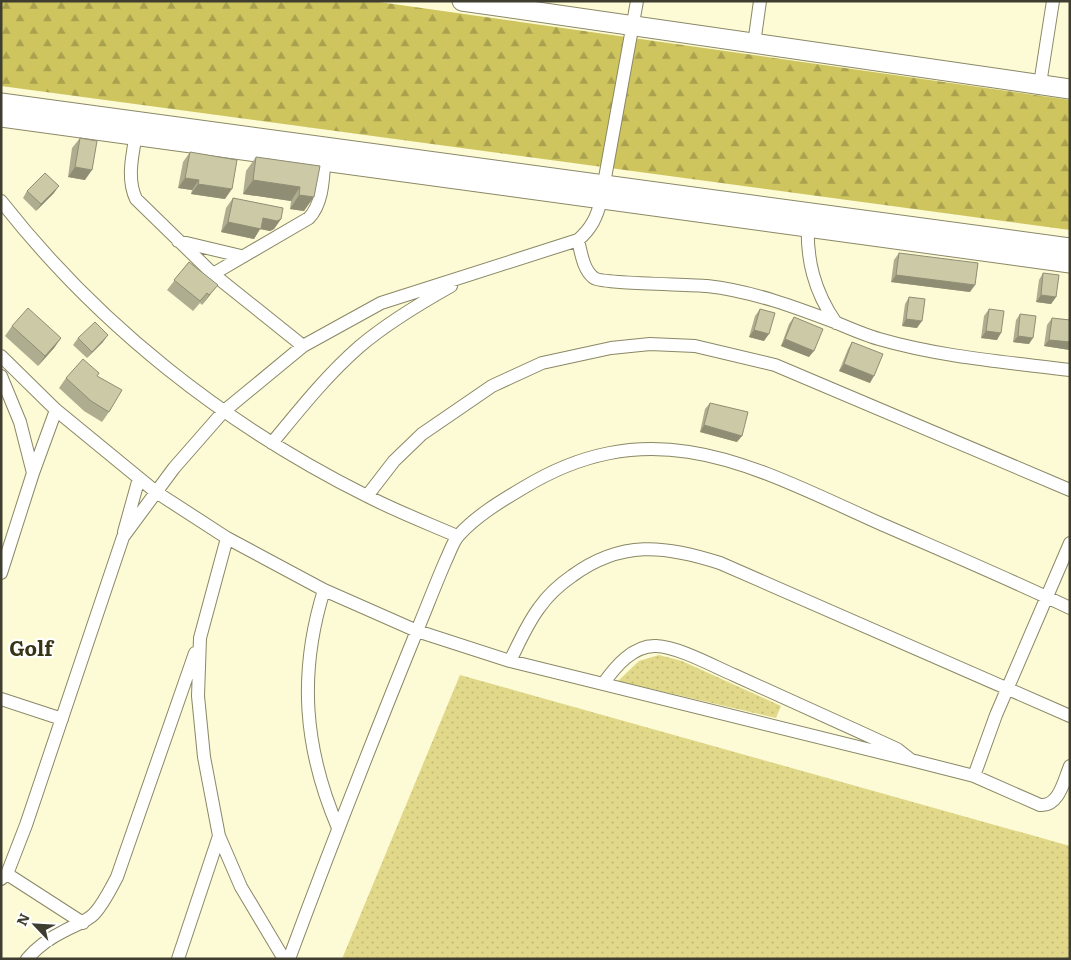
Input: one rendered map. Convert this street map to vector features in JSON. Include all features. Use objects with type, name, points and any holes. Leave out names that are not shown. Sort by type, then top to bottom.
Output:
[{"type":"street","points":[[462,1],[510,4],[632,26],[1070,89]]},
{"type":"street","points":[[123,537],[156,492],[223,412],[303,346],[349,319],[394,298],[578,240],[587,232],[594,220],[602,193],[637,1]]},
{"type":"street","points":[[754,44],[760,1]]},
{"type":"street","points":[[1040,84],[1053,1]]},
{"type":"street","points":[[1,103],[137,129]]},
{"type":"street","points":[[1,117],[137,129],[808,221],[1070,263]]},
{"type":"street","points":[[137,129],[131,188],[144,210],[213,274],[303,346]]},
{"type":"street","points":[[213,274],[241,256],[301,223],[313,214],[320,200],[325,155]]},
{"type":"street","points":[[1,201],[52,261],[120,330],[223,412],[272,443],[367,496],[457,536]]},
{"type":"street","points":[[808,221],[1070,248]]},
{"type":"street","points":[[808,221],[808,254],[813,278],[822,301],[836,323]]},
{"type":"street","points":[[578,240],[587,270],[594,278],[608,282],[719,287],[761,297],[876,339],[904,346],[946,354],[1070,370]]},
{"type":"street","points":[[178,241],[241,256]]},
{"type":"street","points":[[272,443],[310,396],[359,347],[395,320],[471,274]]},
{"type":"street","points":[[367,496],[394,461],[422,434],[492,386],[542,363],[611,348],[650,344],[695,346],[775,366],[1070,490]]},
{"type":"street","points":[[1,356],[56,410],[156,492],[227,538],[324,590],[417,631],[510,662],[974,776],[1047,806],[1054,802],[1070,766]]},
{"type":"street","points":[[14,369],[2,378],[20,422],[33,473]]},
{"type":"street","points":[[1,573],[33,473],[56,410]]},
{"type":"street","points":[[289,959],[338,828],[457,536],[504,500],[567,465],[596,456],[632,449],[665,449],[703,453],[754,468],[1070,608]]},
{"type":"street","points":[[83,923],[4,876],[62,719],[123,537],[138,478]]},
{"type":"street","points":[[27,959],[36,949],[64,931],[83,923],[94,914],[107,898],[117,877],[200,638],[227,538]]},
{"type":"street","points":[[974,776],[1007,688],[1070,543]]},
{"type":"street","points":[[510,662],[528,624],[556,588],[598,560],[617,552],[644,548],[678,551],[720,563],[1070,716]]},
{"type":"street","points":[[324,590],[316,614],[308,662],[308,718],[318,776],[338,828]]},
{"type":"street","points":[[200,638],[198,696],[204,757],[218,836],[241,888],[284,959]]},
{"type":"street","points":[[603,684],[614,669],[628,656],[656,646],[671,649],[897,749],[911,760]]},
{"type":"street","points":[[1,699],[62,719]]},
{"type":"street","points":[[178,959],[218,836]]},
{"type":"shaded area","points":[[659,655],[682,661],[781,706],[776,718],[618,681],[639,661]]},
{"type":"shaded area","points":[[460,675],[1070,846],[1070,959],[342,959]]},
{"type":"green space","points":[[1,1],[372,1],[1070,100],[1070,230],[1,86]]},
{"type":"building","points":[[80,138],[97,141],[92,170],[75,167]]},
{"type":"building","points":[[190,152],[237,160],[232,189],[198,184],[199,180],[185,178]]},
{"type":"building","points":[[256,157],[320,166],[314,197],[299,195],[300,187],[253,180]]},
{"type":"building","points":[[45,173],[59,186],[41,204],[27,191]]},
{"type":"building","points":[[233,198],[283,208],[281,219],[277,221],[263,218],[261,229],[228,222]]},
{"type":"building","points":[[899,253],[978,263],[975,285],[896,275]]},
{"type":"building","points":[[189,262],[218,285],[200,301],[174,280]]},
{"type":"building","points":[[1043,273],[1059,275],[1056,297],[1041,295]]},
{"type":"building","points":[[909,297],[925,299],[922,321],[906,319]]},
{"type":"building","points":[[28,308],[61,338],[45,356],[12,326]]},
{"type":"building","points":[[760,309],[775,313],[769,334],[754,330]]},
{"type":"building","points":[[989,309],[1004,311],[1001,333],[986,331]]},
{"type":"building","points":[[1020,314],[1036,316],[1033,338],[1018,336]]},
{"type":"building","points":[[794,317],[823,329],[814,351],[785,339]]},
{"type":"building","points":[[1052,318],[1070,320],[1070,342],[1049,340]]},
{"type":"building","points":[[95,322],[108,335],[92,352],[78,338]]},
{"type":"building","points":[[852,342],[883,354],[874,376],[844,364]]},
{"type":"building","points":[[83,359],[99,373],[97,376],[122,390],[109,412],[91,401],[66,378]]},
{"type":"building","points":[[710,403],[748,412],[742,436],[704,425]]},
{"type":"district","name":"Golf","points":[[31,649]]}]
